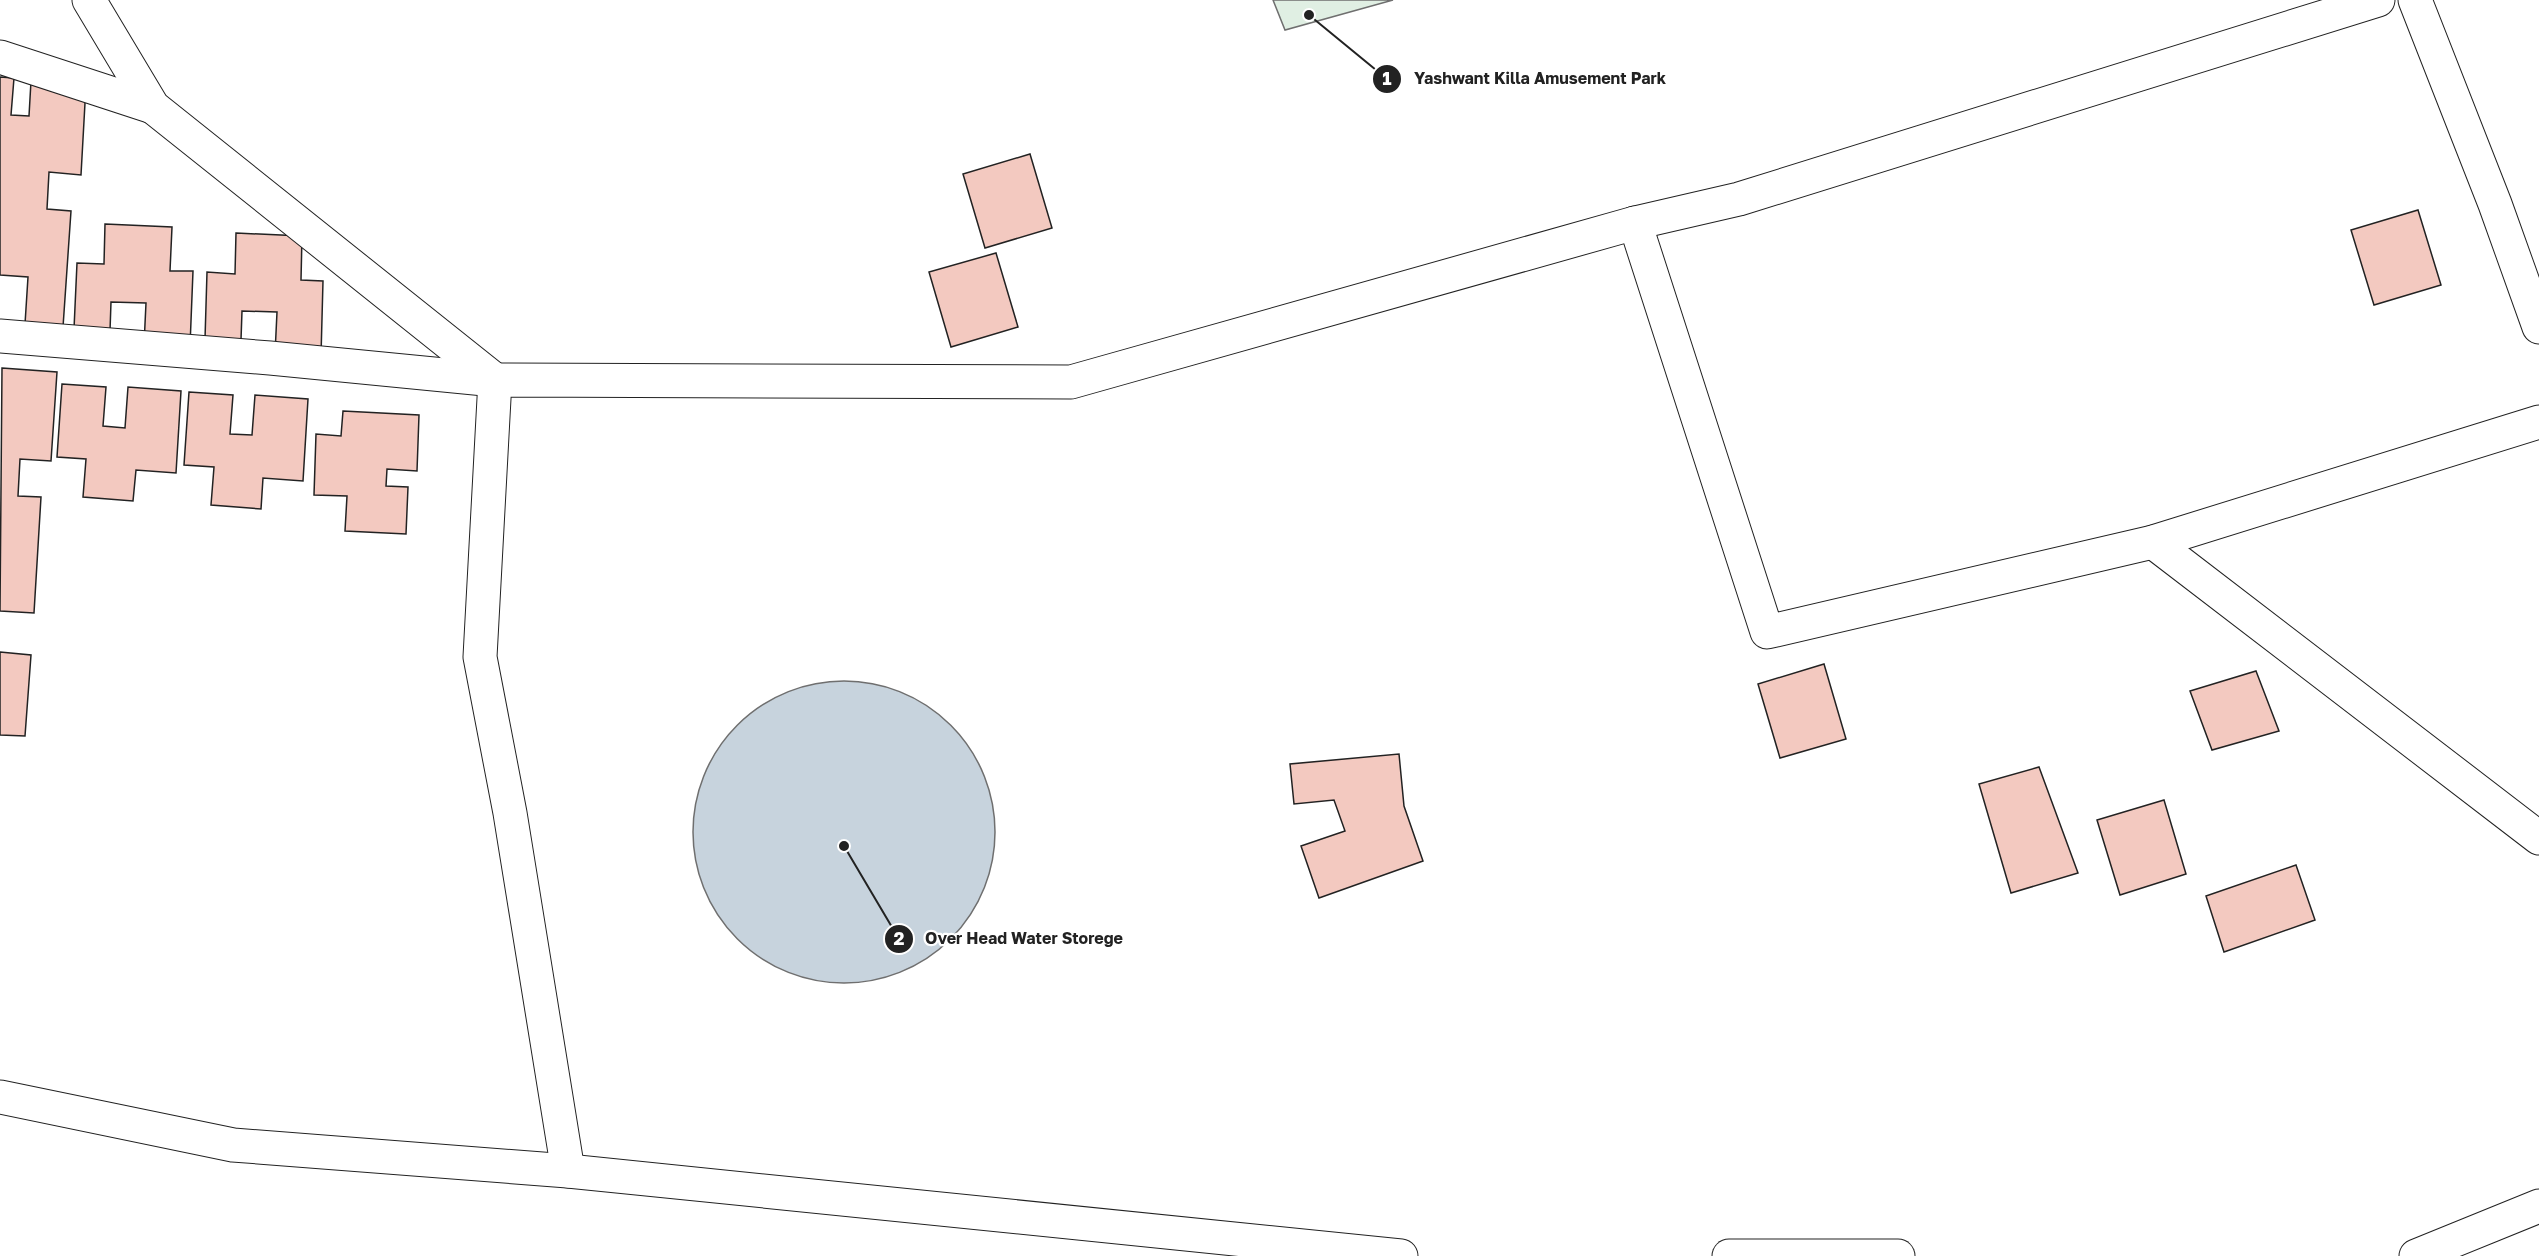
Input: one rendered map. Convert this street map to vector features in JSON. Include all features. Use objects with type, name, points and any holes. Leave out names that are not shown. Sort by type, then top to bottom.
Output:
[{"type":"street","points":[[89,0],[153,107]]},
{"type":"street","points":[[0,336],[270,358],[495,380],[1071,382],[1635,224],[1739,199],[2378,0]]},
{"type":"street","points":[[2415,0],[2539,327]]},
{"type":"street","points":[[0,57],[153,107],[495,380]]},
{"type":"street","points":[[1635,224],[1767,632],[2153,542],[2539,422]]},
{"type":"street","points":[[495,380],[480,657],[510,813],[568,1171]]},
{"type":"street","points":[[2153,542],[2539,838]]},
{"type":"street","points":[[0,1096],[232,1145],[568,1171],[1401,1256]]},
{"type":"street","points":[[2416,1256],[2539,1206]]},
{"type":"street","points":[[1729,1256],[1898,1256]]},
{"type":"green space","points":[[1273,0],[1393,0],[1285,30]]},
{"type":"shaded area","points":[[844,681],[873,684],[902,693],[928,707],[951,725],[969,748],[983,774],[992,803],[995,832],[992,861],[983,890],[969,916],[951,939],[928,957],[902,971],[873,980],[844,983],[815,980],[786,971],[760,957],[737,939],[719,916],[705,890],[696,861],[693,832],[696,803],[705,774],[719,748],[737,725],[760,707],[786,693],[815,684]]},
{"type":"building","points":[[0,77],[14,78],[11,115],[29,116],[31,81],[86,85],[81,175],[49,172],[47,209],[71,211],[63,327],[25,324],[28,277],[0,275]]},
{"type":"building","points":[[1030,154],[1052,228],[985,248],[963,174]]},
{"type":"building","points":[[2418,210],[2441,285],[2374,305],[2351,230]]},
{"type":"building","points":[[105,224],[172,227],[170,271],[193,271],[190,346],[144,345],[146,303],[111,302],[110,331],[74,329],[77,263],[104,264]]},
{"type":"building","points":[[236,233],[302,236],[301,280],[323,281],[321,356],[275,354],[277,312],[242,311],[241,340],[205,339],[207,272],[235,274]]},
{"type":"building","points":[[996,253],[1018,327],[951,347],[929,272]]},
{"type":"building","points":[[2,368],[57,372],[51,461],[20,459],[18,496],[41,497],[34,613],[0,611]]},
{"type":"building","points":[[62,384],[106,387],[103,426],[125,428],[128,387],[181,391],[176,473],[136,470],[133,501],[83,497],[86,459],[57,457]]},
{"type":"building","points":[[189,392],[233,395],[230,434],[252,435],[255,395],[308,399],[303,481],[263,478],[261,509],[211,505],[214,467],[184,465]]},
{"type":"building","points":[[343,411],[419,415],[417,471],[387,469],[386,486],[408,487],[406,534],[345,531],[347,496],[314,495],[316,434],[341,436]]},
{"type":"building","points":[[0,652],[31,655],[25,736],[0,735]]},
{"type":"building","points":[[1824,664],[1846,739],[1780,758],[1758,684]]},
{"type":"building","points":[[2256,671],[2279,731],[2212,750],[2190,691]]},
{"type":"building","points":[[1399,754],[1404,806],[1423,861],[1319,898],[1301,846],[1345,831],[1334,800],[1294,804],[1290,764]]},
{"type":"building","points":[[2039,767],[2078,873],[2011,893],[1979,784]]},
{"type":"building","points":[[2164,800],[2186,874],[2120,895],[2097,820]]},
{"type":"building","points":[[2296,865],[2315,920],[2224,952],[2206,896]]},
{"type":"place","name":"Yashwant Killa Amusement Park","points":[[1309,15]]},
{"type":"place","name":"Over Head Water Storege","points":[[844,846]]}]
